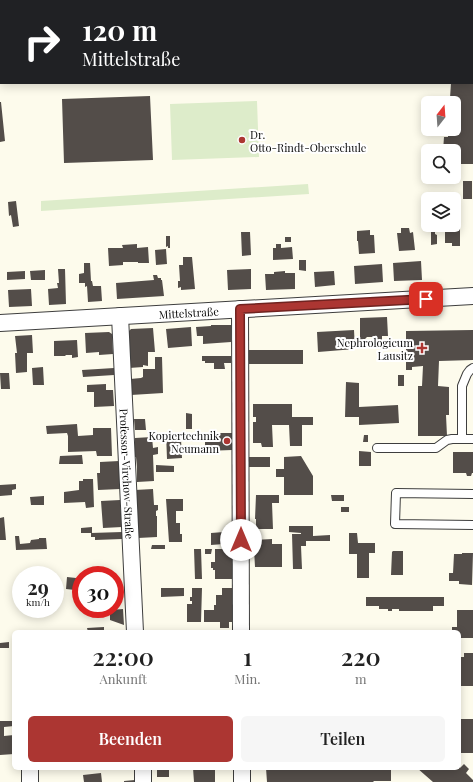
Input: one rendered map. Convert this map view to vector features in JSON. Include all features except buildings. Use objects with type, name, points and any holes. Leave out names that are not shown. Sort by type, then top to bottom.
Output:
[{"type":"street","name":"Mittelstraße","points":[[0,323],[473,296]]},
{"type":"street","points":[[240,309],[241,630]]},
{"type":"street","name":"Professor-Virchow-Straße","points":[[120,316],[135,630]]},
{"type":"street","points":[[30,770],[30,782]]},
{"type":"street","points":[[143,770],[143,782]]},
{"type":"street","points":[[242,770],[242,782]]},
{"type":"lane","points":[[462,439],[462,386],[467,374],[473,368]]},
{"type":"lane","points":[[377,448],[436,448],[447,440],[473,439]]},
{"type":"lane","points":[[473,494],[396,493],[396,524],[473,525]]},
{"type":"green space","points":[[257,101],[259,157],[172,160],[170,104]]},
{"type":"green space","points":[[308,184],[309,194],[41,211],[41,201]]},
{"type":"place","name":"Dr. Otto-Rindt-Oberschule","points":[[242,140]]},
{"type":"place","name":"Nephrologicum Lausitz","points":[[422,348]]},
{"type":"place","name":"Kopiertechnik Neumann","points":[[227,441]]},
{"type":"route","points":[[241,540],[240,309],[426,299]]}]
